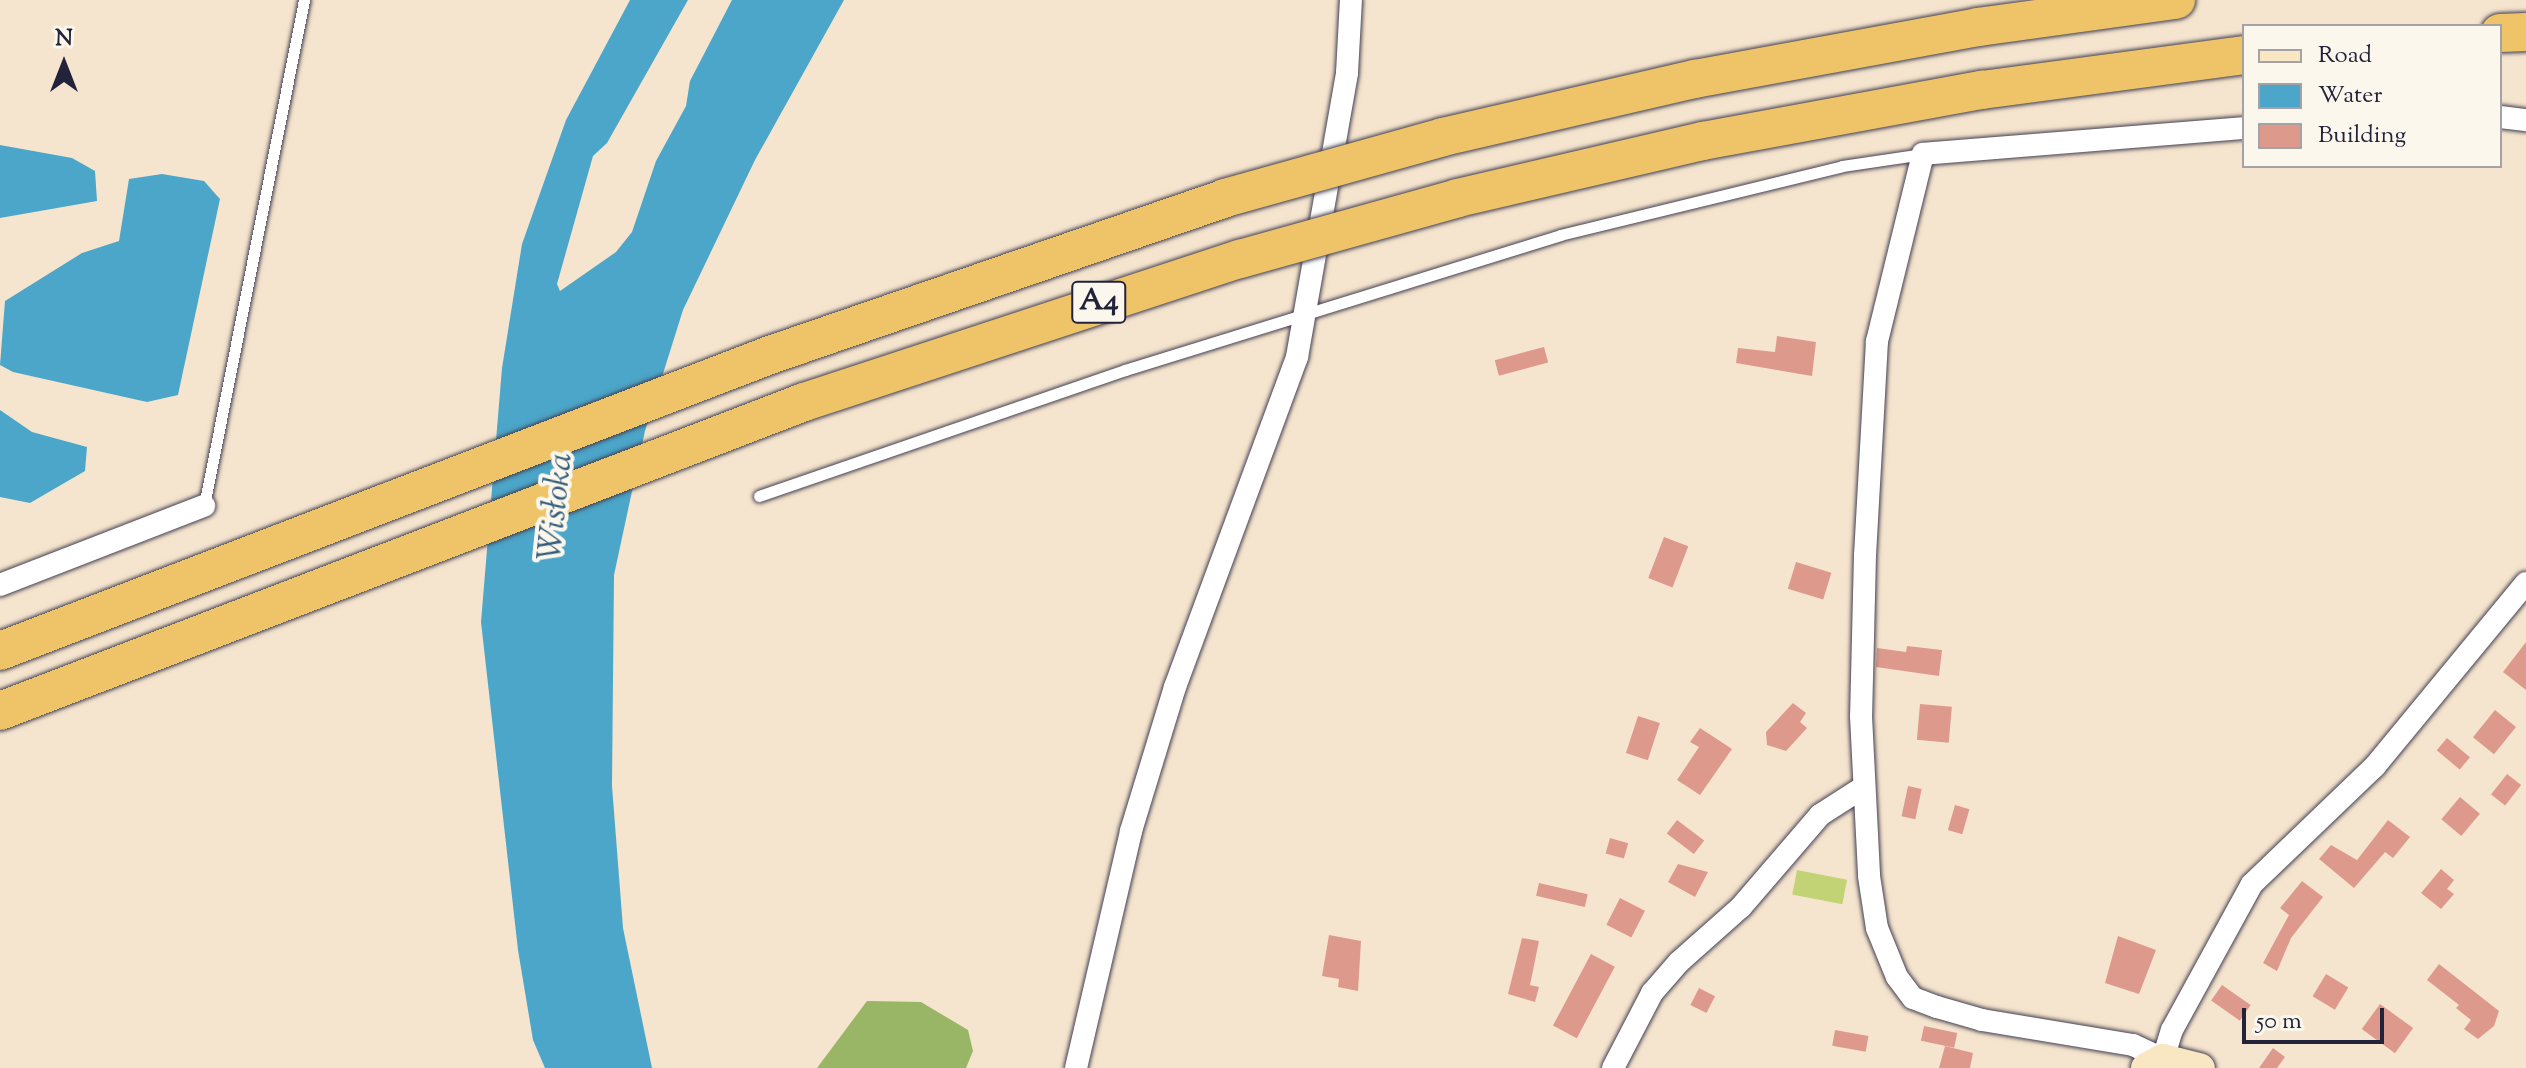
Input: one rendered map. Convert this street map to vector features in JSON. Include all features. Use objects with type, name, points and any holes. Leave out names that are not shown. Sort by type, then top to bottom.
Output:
[{"type":"highway","name":"A4","points":[[0,651],[770,355],[1212,202],[1443,137],[1695,79],[1978,27],[2176,0]]},
{"type":"highway","points":[[2502,33],[2526,32]]},
{"type":"highway","name":"A4","points":[[0,711],[804,402],[1240,259],[1458,198],[1703,141],[1982,90],[2242,55]]},
{"type":"street","points":[[1076,1068],[1153,759],[1297,357],[1347,73],[1351,0]]},
{"type":"street","points":[[2502,117],[2526,120]]},
{"type":"street","points":[[2200,1068],[2154,1063],[2133,1045],[1982,1020],[1913,998],[1897,977],[1877,928],[1862,788],[1865,570],[1877,341],[1923,154],[2242,128]]},
{"type":"street","points":[[0,585],[204,506]]},
{"type":"street","points":[[2154,1063],[2252,884],[2375,766],[2526,583]]},
{"type":"street","points":[[1613,1068],[1652,993],[1679,962],[1741,907],[1820,815],[1862,788]]},
{"type":"lane","points":[[204,506],[304,0]]},
{"type":"lane","points":[[759,496],[1125,370],[1560,235],[1842,166],[1923,154]]},
{"type":"green space","points":[[1797,870],[1847,880],[1842,904],[1792,895]]},
{"type":"green space","points":[[867,1001],[921,1002],[968,1030],[973,1051],[966,1068],[817,1068]]},
{"type":"water","name":"Wisłoka","points":[[630,0],[688,0],[607,143],[593,156],[557,284],[560,291],[616,252],[632,232],[656,161],[686,106],[690,81],[732,0],[844,0],[755,160],[683,310],[645,431],[614,575],[612,786],[623,928],[652,1068],[545,1068],[533,1040],[518,950],[481,622],[502,368],[522,244],[566,120]]},
{"type":"water","points":[[0,145],[72,158],[95,171],[97,201],[0,218]]},
{"type":"water","points":[[162,174],[204,181],[220,199],[178,395],[147,402],[13,372],[0,365],[5,301],[82,253],[119,241],[129,179]]},
{"type":"water","points":[[0,410],[32,432],[87,447],[85,471],[30,503],[0,497]]},
{"type":"building","points":[[1777,336],[1816,342],[1812,376],[1736,363],[1738,348],[1775,352]]},
{"type":"building","points":[[1544,347],[1548,362],[1499,376],[1495,360]]},
{"type":"building","points":[[1664,537],[1688,546],[1673,587],[1648,578]]},
{"type":"building","points":[[1796,562],[1831,573],[1823,600],[1788,589]]},
{"type":"building","points":[[2526,642],[2526,690],[2503,672]]},
{"type":"building","points":[[1907,646],[1942,650],[1939,676],[1876,667],[1877,648],[1906,652]]},
{"type":"building","points":[[1793,703],[1806,713],[1800,722],[1807,728],[1786,751],[1767,745],[1766,732]]},
{"type":"building","points":[[1920,704],[1952,707],[1949,743],[1917,740]]},
{"type":"building","points":[[2495,710],[2516,727],[2494,754],[2473,737]]},
{"type":"building","points":[[1638,716],[1660,723],[1648,760],[1626,753]]},
{"type":"building","points":[[1700,728],[1732,749],[1700,795],[1677,780],[1699,747],[1690,742]]},
{"type":"building","points":[[2447,738],[2470,757],[2460,770],[2437,750]]},
{"type":"building","points":[[2507,774],[2521,785],[2505,806],[2491,794]]},
{"type":"building","points":[[1908,786],[1922,789],[1915,819],[1902,816]]},
{"type":"building","points":[[2460,797],[2480,814],[2461,836],[2441,819]]},
{"type":"building","points":[[1955,805],[1969,809],[1962,834],[1948,830]]},
{"type":"building","points":[[1677,820],[1704,840],[1694,854],[1667,834]]},
{"type":"building","points":[[2388,820],[2410,837],[2393,858],[2385,852],[2354,888],[2319,859],[2331,845],[2357,860]]},
{"type":"building","points":[[1610,838],[1628,843],[1624,859],[1606,853]]},
{"type":"building","points":[[1678,864],[1708,872],[1695,897],[1668,882]]},
{"type":"building","points":[[2441,869],[2454,880],[2447,889],[2454,894],[2441,909],[2421,893]]},
{"type":"building","points":[[2302,881],[2323,897],[2291,938],[2277,971],[2263,963],[2289,915],[2280,908]]},
{"type":"building","points":[[1539,883],[1588,894],[1585,907],[1536,896]]},
{"type":"building","points":[[1620,898],[1645,911],[1631,937],[1606,925]]},
{"type":"building","points":[[1329,935],[1361,941],[1358,991],[1338,987],[1339,979],[1322,976]]},
{"type":"building","points":[[2118,936],[2156,950],[2139,994],[2105,983]]},
{"type":"building","points":[[1522,938],[1539,941],[1530,985],[1539,987],[1535,1002],[1508,994]]},
{"type":"building","points":[[1591,954],[1615,967],[1577,1038],[1553,1026]]},
{"type":"building","points":[[2439,964],[2499,1011],[2494,1026],[2478,1039],[2464,1029],[2471,1020],[2456,1008],[2459,1005],[2427,980]]},
{"type":"building","points":[[2326,974],[2348,987],[2335,1010],[2313,996]]},
{"type":"building","points":[[2222,985],[2251,1005],[2240,1021],[2211,1001]]},
{"type":"building","points":[[1699,988],[1715,996],[1706,1013],[1690,1005]]},
{"type":"building","points":[[2380,1004],[2413,1028],[2395,1053],[2362,1029]]},
{"type":"building","points":[[1924,1026],[1957,1033],[1954,1048],[1921,1041]]},
{"type":"building","points":[[1835,1030],[1868,1036],[1866,1052],[1832,1046]]},
{"type":"building","points":[[1945,1046],[1973,1053],[1970,1068],[1939,1068]]},
{"type":"building","points":[[2273,1048],[2285,1057],[2277,1068],[2259,1068]]}]
